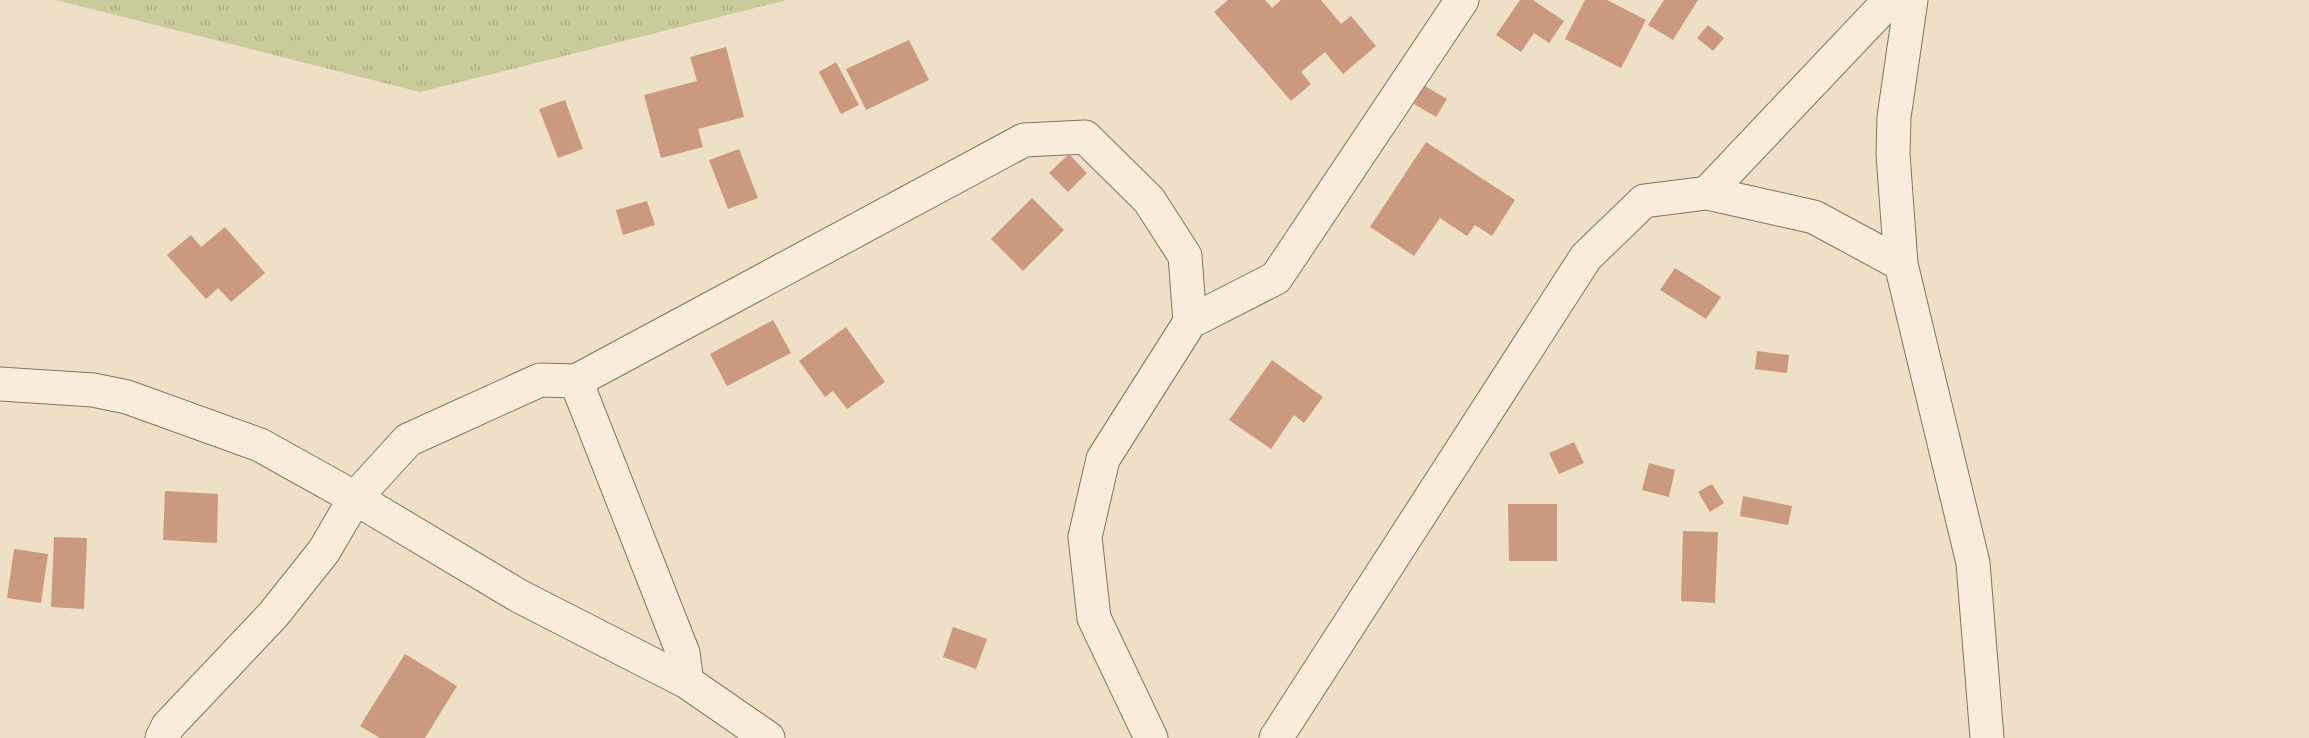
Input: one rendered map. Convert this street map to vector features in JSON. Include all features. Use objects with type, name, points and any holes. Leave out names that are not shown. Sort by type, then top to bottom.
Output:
[{"type":"street","points":[[1151,738],[1094,618],[1085,537],[1103,459],[1190,322],[1276,278],[1462,0]]},
{"type":"street","points":[[1707,193],[1890,0]]},
{"type":"street","points":[[1911,0],[1894,117],[1893,154],[1901,264],[1973,563],[1987,738]]},
{"type":"street","points":[[162,738],[168,726],[273,615],[324,551],[355,498],[408,440],[540,380],[576,381],[1024,140],[1085,137],[1149,200],[1185,256],[1190,322]]},
{"type":"street","points":[[1276,738],[1586,257],[1644,201],[1707,193],[1814,217],[1901,264]]},
{"type":"street","points":[[576,381],[683,653],[687,682]]},
{"type":"street","points":[[0,384],[93,390],[149,404],[260,445],[355,498],[519,596],[687,682],[768,738]]},
{"type":"green space","points":[[56,0],[787,0],[420,92]]},
{"type":"building","points":[[1228,0],[1265,0],[1272,8],[1281,0],[1321,0],[1341,24],[1351,16],[1376,46],[1343,74],[1325,52],[1301,72],[1311,84],[1291,101],[1214,12]]},
{"type":"building","points":[[1520,0],[1533,0],[1564,21],[1549,43],[1534,33],[1521,52],[1496,35]]},
{"type":"building","points":[[1585,0],[1607,0],[1646,20],[1621,68],[1565,39]]},
{"type":"building","points":[[1664,0],[1698,0],[1673,40],[1648,25]]},
{"type":"building","points":[[1708,25],[1724,38],[1713,51],[1697,38]]},
{"type":"building","points":[[909,40],[929,80],[866,110],[846,69]]},
{"type":"building","points":[[726,47],[744,117],[698,129],[703,147],[661,158],[644,95],[697,81],[690,57]]},
{"type":"building","points":[[836,62],[859,105],[841,114],[819,72]]},
{"type":"building","points":[[1425,86],[1447,99],[1436,117],[1414,104]]},
{"type":"building","points":[[565,100],[583,149],[558,158],[539,109]]},
{"type":"building","points":[[1426,142],[1515,200],[1492,236],[1475,225],[1467,236],[1440,218],[1414,256],[1370,227]]},
{"type":"building","points":[[739,149],[758,198],[728,209],[709,160]]},
{"type":"building","points":[[1069,154],[1087,173],[1068,192],[1049,173]]},
{"type":"building","points":[[1032,198],[1064,230],[1023,271],[991,239]]},
{"type":"building","points":[[647,201],[655,225],[623,235],[616,210]]},
{"type":"building","points":[[225,227],[265,273],[231,302],[218,288],[206,299],[167,255],[191,235],[201,247]]},
{"type":"building","points":[[1675,268],[1721,297],[1706,319],[1660,290]]},
{"type":"building","points":[[773,320],[791,353],[727,386],[710,354]]},
{"type":"building","points":[[846,327],[885,382],[847,409],[833,391],[825,397],[799,361]]},
{"type":"building","points":[[1757,351],[1789,355],[1787,373],[1755,369]]},
{"type":"building","points":[[1272,360],[1323,397],[1304,423],[1294,415],[1271,449],[1229,420]]},
{"type":"building","points":[[1574,442],[1584,463],[1559,474],[1549,453]]},
{"type":"building","points":[[1649,463],[1675,470],[1669,497],[1642,490]]},
{"type":"building","points":[[1712,484],[1724,503],[1710,512],[1698,492]]},
{"type":"building","points":[[165,491],[218,494],[217,543],[163,540]]},
{"type":"building","points":[[1743,496],[1792,506],[1788,525],[1740,516]]},
{"type":"building","points":[[1508,504],[1557,504],[1557,561],[1509,561]]},
{"type":"building","points":[[1683,531],[1718,532],[1715,603],[1681,601]]},
{"type":"building","points":[[54,537],[87,538],[84,609],[51,607]]},
{"type":"building","points":[[14,549],[48,554],[41,603],[7,598]]},
{"type":"building","points":[[953,627],[987,639],[976,669],[943,657]]},
{"type":"building","points":[[405,654],[457,686],[425,738],[380,738],[360,726]]}]
